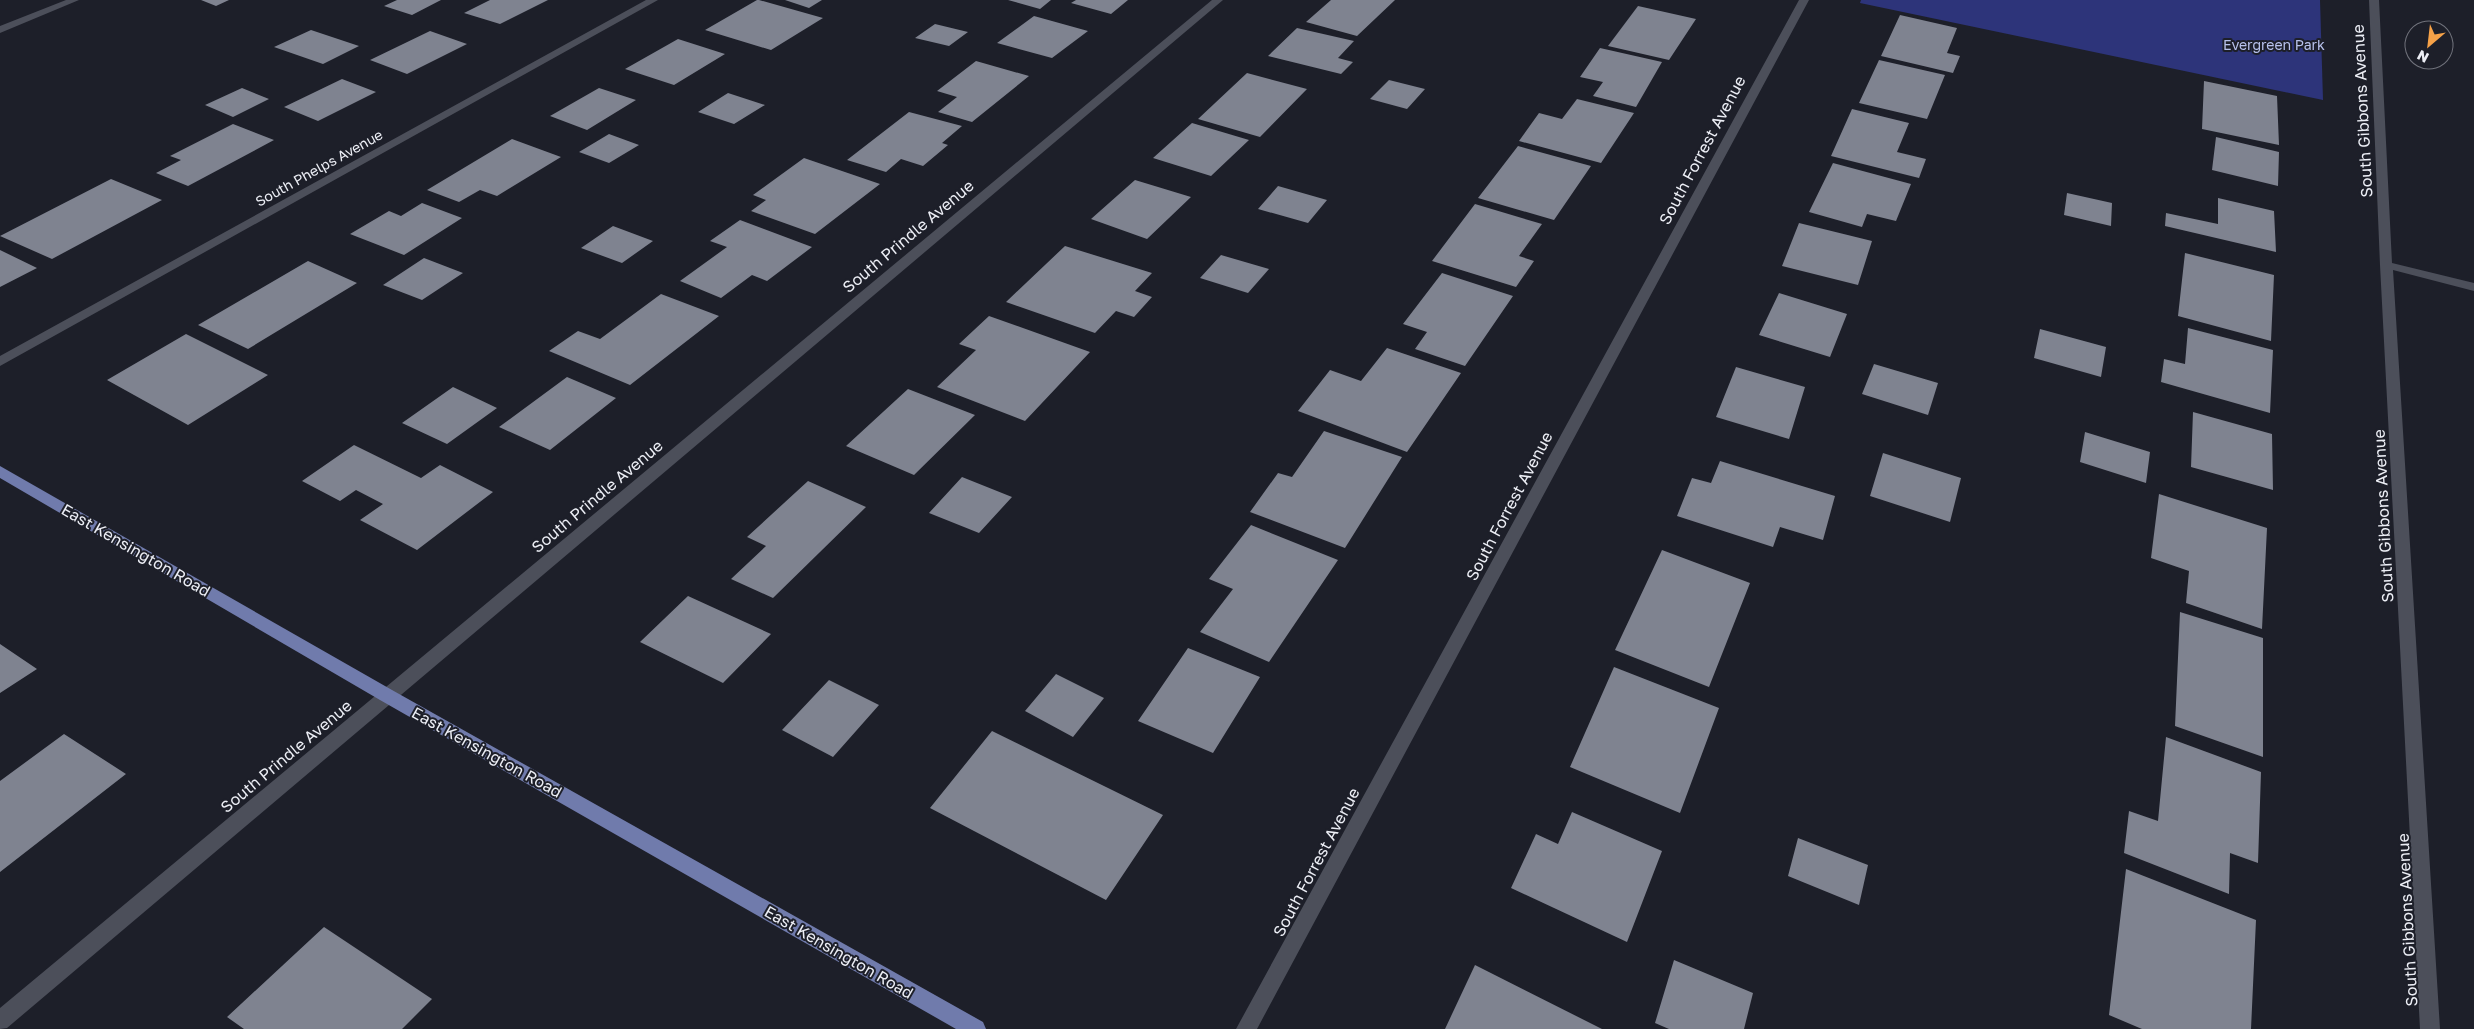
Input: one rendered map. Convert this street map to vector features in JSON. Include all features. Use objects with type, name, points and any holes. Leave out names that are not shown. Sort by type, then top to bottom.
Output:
[{"type":"main road","name":"East Kensington Road","points":[[0,471],[386,695],[976,1029]]},
{"type":"street","points":[[0,30],[74,0]]},
{"type":"street","name":"South Phelps Avenue","points":[[0,362],[653,0]]},
{"type":"street","name":"South Prindle Avenue","points":[[0,1021],[386,695],[1218,0]]},
{"type":"street","name":"South Forrest Avenue","points":[[1246,1029],[1804,0]]},
{"type":"street","name":"South Gibbons Avenue","points":[[2374,0],[2386,265],[2430,1029]]},
{"type":"street","points":[[2386,265],[2474,287]]},
{"type":"green space","name":"Evergreen Park","points":[[1861,0],[2320,0],[2323,100],[1860,3]]},
{"type":"building","points":[[201,0],[229,0],[216,6]]},
{"type":"building","points":[[397,0],[441,0],[412,15],[384,6]]},
{"type":"building","points":[[490,0],[548,0],[500,24],[464,13]]},
{"type":"building","points":[[757,0],[823,18],[771,50],[705,30]]},
{"type":"building","points":[[785,0],[822,0],[809,8]]},
{"type":"building","points":[[1008,0],[1051,0],[1040,9]]},
{"type":"building","points":[[1076,0],[1128,0],[1111,14],[1071,3]]},
{"type":"building","points":[[1331,0],[1395,0],[1357,36],[1306,22]]},
{"type":"building","points":[[1638,6],[1696,19],[1669,60],[1608,46]]},
{"type":"building","points":[[1900,15],[1957,28],[1947,53],[1960,56],[1953,73],[1881,56]]},
{"type":"building","points":[[1034,16],[1088,31],[1052,58],[997,43]]},
{"type":"building","points":[[935,24],[968,32],[949,46],[915,38]]},
{"type":"building","points":[[1297,28],[1354,41],[1338,58],[1353,62],[1341,74],[1268,56]]},
{"type":"building","points":[[311,30],[359,46],[323,64],[274,47]]},
{"type":"building","points":[[430,31],[467,44],[407,74],[370,60]]},
{"type":"building","points":[[678,39],[725,54],[674,85],[625,69]]},
{"type":"building","points":[[1600,48],[1662,62],[1636,107],[1593,96],[1603,82],[1580,77]]},
{"type":"building","points":[[1879,60],[1945,75],[1927,119],[1859,103]]},
{"type":"building","points":[[976,61],[1029,76],[972,122],[938,112],[957,97],[937,91]]},
{"type":"building","points":[[1247,73],[1307,89],[1260,137],[1198,119]]},
{"type":"building","points":[[342,79],[376,92],[318,121],[284,107]]},
{"type":"building","points":[[1389,80],[1425,89],[1407,109],[1370,99]]},
{"type":"building","points":[[2204,81],[2277,96],[2279,145],[2202,129]]},
{"type":"building","points":[[242,88],[269,99],[233,117],[205,105]]},
{"type":"building","points":[[599,88],[636,100],[587,130],[550,116]]},
{"type":"building","points":[[728,93],[765,105],[734,124],[698,112]]},
{"type":"building","points":[[1577,99],[1634,113],[1601,163],[1519,141],[1539,113],[1562,119]]},
{"type":"building","points":[[1852,109],[1909,123],[1897,152],[1926,159],[1919,178],[1831,156]]},
{"type":"building","points":[[909,112],[962,126],[942,143],[948,145],[923,166],[901,159],[886,172],[847,160]]},
{"type":"building","points":[[1192,123],[1249,140],[1211,176],[1153,158]]},
{"type":"building","points":[[233,124],[274,140],[188,186],[156,173],[181,160],[170,156]]},
{"type":"building","points":[[609,134],[639,145],[609,163],[579,152]]},
{"type":"building","points":[[2216,137],[2279,152],[2278,186],[2212,170]]},
{"type":"building","points":[[512,139],[561,157],[497,196],[480,190],[459,202],[427,190]]},
{"type":"building","points":[[1518,146],[1591,166],[1554,220],[1478,198]]},
{"type":"building","points":[[804,158],[880,184],[815,234],[751,211],[766,200],[753,195]]},
{"type":"building","points":[[1833,163],[1911,184],[1896,221],[1867,214],[1862,227],[1809,212]]},
{"type":"building","points":[[111,179],[162,200],[52,259],[0,236]]},
{"type":"building","points":[[1135,180],[1191,197],[1147,239],[1091,219]]},
{"type":"building","points":[[1278,186],[1327,200],[1308,223],[1258,209]]},
{"type":"building","points":[[2067,193],[2112,203],[2111,226],[2064,215]]},
{"type":"building","points":[[2218,198],[2274,211],[2276,252],[2165,226],[2166,213],[2218,224]]},
{"type":"building","points":[[422,203],[462,218],[404,255],[350,234],[389,211],[401,216]]},
{"type":"building","points":[[1475,204],[1542,224],[1519,256],[1534,261],[1516,287],[1432,261]]},
{"type":"building","points":[[740,220],[812,247],[767,281],[752,275],[721,298],[680,281],[727,247],[710,241]]},
{"type":"building","points":[[1799,223],[1872,241],[1858,285],[1782,266]]},
{"type":"building","points":[[613,226],[653,241],[622,263],[581,248]]},
{"type":"building","points":[[1065,246],[1152,273],[1135,291],[1152,297],[1134,317],[1116,311],[1095,333],[1006,302]]},
{"type":"building","points":[[0,250],[37,268],[0,287]]},
{"type":"building","points":[[2185,253],[2274,275],[2271,341],[2178,316]]},
{"type":"building","points":[[1221,255],[1269,269],[1248,293],[1200,278]]},
{"type":"building","points":[[424,258],[463,273],[422,300],[383,285]]},
{"type":"building","points":[[308,261],[357,283],[248,349],[198,325]]},
{"type":"building","points":[[1442,273],[1513,296],[1465,366],[1415,349],[1427,332],[1403,324]]},
{"type":"building","points":[[1779,293],[1847,314],[1830,357],[1759,335]]},
{"type":"building","points":[[661,294],[719,316],[630,385],[549,351],[578,331],[600,339]]},
{"type":"building","points":[[989,316],[1090,352],[1025,421],[937,387],[976,350],[959,344]]},
{"type":"building","points":[[2188,328],[2273,350],[2270,413],[2161,382],[2164,359],[2185,364]]},
{"type":"building","points":[[2040,329],[2106,347],[2101,377],[2034,358]]},
{"type":"building","points":[[186,334],[268,375],[188,425],[107,380]]},
{"type":"building","points":[[1387,348],[1461,373],[1407,452],[1298,411],[1330,370],[1361,381]]},
{"type":"building","points":[[1874,364],[1938,383],[1928,415],[1862,394]]},
{"type":"building","points":[[1736,367],[1805,387],[1789,439],[1716,417]]},
{"type":"building","points":[[567,377],[616,398],[550,450],[499,427]]},
{"type":"building","points":[[453,387],[497,408],[447,444],[402,423]]},
{"type":"building","points":[[908,389],[975,415],[914,475],[846,446]]},
{"type":"building","points":[[2193,412],[2272,434],[2273,490],[2191,467]]},
{"type":"building","points":[[1324,431],[1402,457],[1345,548],[1250,512],[1278,473],[1292,477]]},
{"type":"building","points":[[2085,432],[2150,452],[2146,483],[2080,462]]},
{"type":"building","points":[[354,445],[421,478],[440,465],[493,492],[417,550],[360,520],[383,504],[356,490],[340,501],[302,481]]},
{"type":"building","points":[[1883,453],[1961,478],[1950,522],[1870,496]]},
{"type":"building","points":[[1720,461],[1835,496],[1823,540],[1780,527],[1773,547],[1677,516],[1692,478],[1711,483]]},
{"type":"building","points":[[962,477],[1012,497],[979,533],[929,513]]},
{"type":"building","points":[[808,481],[866,507],[773,598],[731,579],[766,546],[747,537]]},
{"type":"building","points":[[2159,494],[2267,528],[2262,629],[2186,603],[2189,571],[2151,558]]},
{"type":"building","points":[[1251,525],[1338,560],[1269,662],[1200,632],[1233,589],[1209,579]]},
{"type":"building","points":[[1662,550],[1750,583],[1709,687],[1615,650]]},
{"type":"building","points":[[688,596],[771,634],[723,683],[640,642]]},
{"type":"building","points":[[2180,612],[2263,638],[2263,757],[2175,726]]},
{"type":"building","points":[[0,644],[37,669],[0,693]]},
{"type":"building","points":[[1188,648],[1260,677],[1213,753],[1138,721]]},
{"type":"building","points":[[1614,667],[1719,708],[1680,813],[1570,767]]},
{"type":"building","points":[[1056,674],[1104,698],[1073,737],[1025,711]]},
{"type":"building","points":[[829,680],[879,705],[833,757],[782,730]]},
{"type":"building","points":[[992,731],[1163,815],[1106,900],[930,808]]},
{"type":"building","points":[[64,734],[126,774],[0,872],[0,781]]},
{"type":"building","points":[[2166,737],[2261,772],[2258,863],[2230,853],[2229,894],[2124,853],[2129,811],[2158,821]]},
{"type":"building","points":[[1572,812],[1662,851],[1627,942],[1511,888],[1536,834],[1558,844]]},
{"type":"building","points":[[1798,838],[1868,865],[1859,905],[1788,876]]},
{"type":"building","points":[[2126,869],[2256,920],[2251,1029],[2142,1029],[2109,1015]]},
{"type":"building","points":[[324,927],[432,999],[402,1029],[244,1029],[227,1017]]},
{"type":"building","points":[[1674,960],[1753,993],[1744,1029],[1669,1029],[1655,1023]]},
{"type":"building","points":[[1475,965],[1602,1029],[1445,1029]]}]
